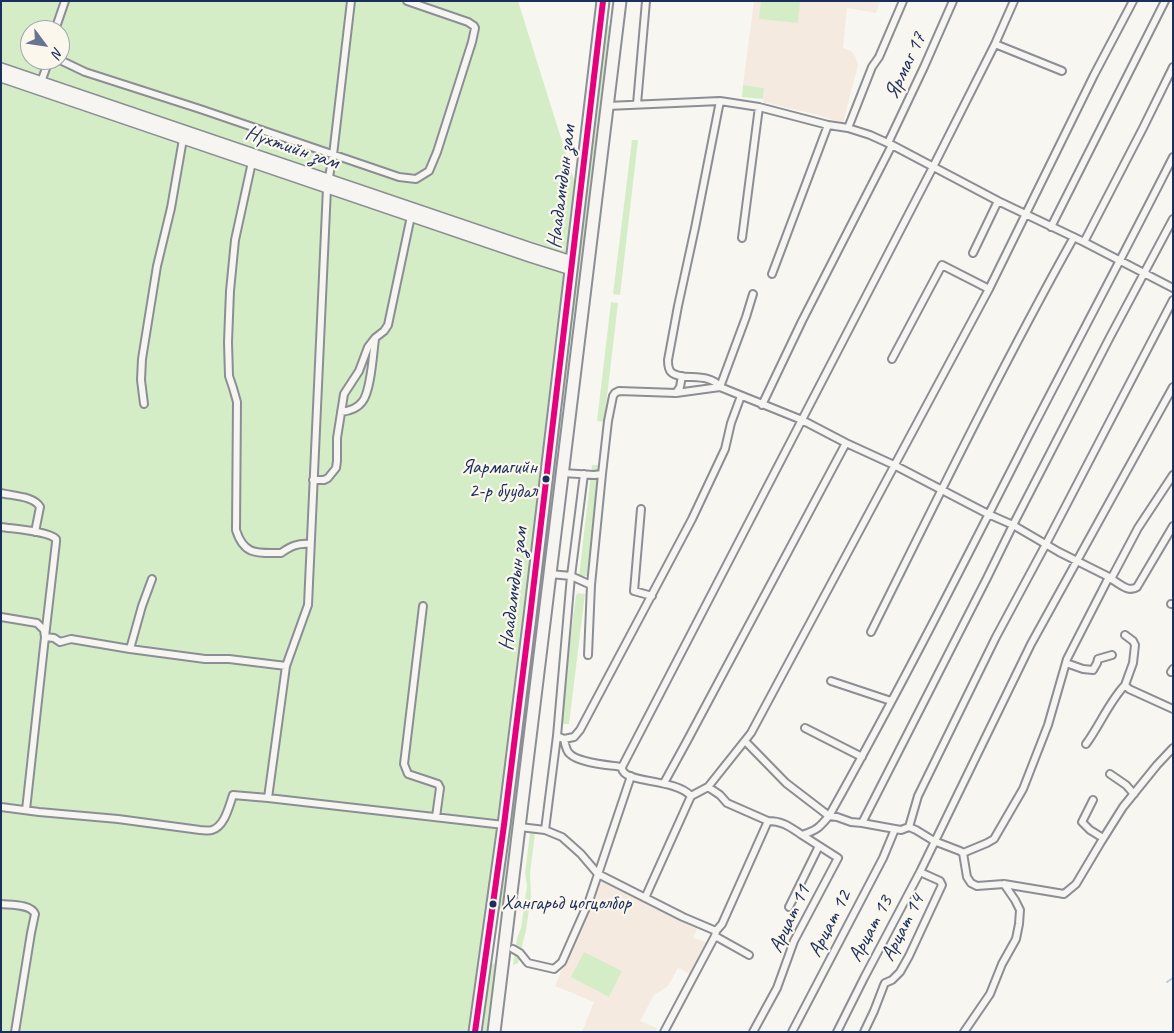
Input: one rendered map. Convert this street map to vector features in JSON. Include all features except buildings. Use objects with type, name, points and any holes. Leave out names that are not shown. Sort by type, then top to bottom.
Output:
[{"type":"highway","name":"Наадамчдын зам","points":[[475,1032],[504,825],[530,616],[603,1]]},
{"type":"highway","name":"Наадамчдын зам","points":[[494,1032],[504,963],[544,617],[620,1]]},
{"type":"highway","points":[[601,18],[618,20]]},
{"type":"highway","points":[[565,322],[581,323]]},
{"type":"highway","points":[[554,406],[562,410],[571,407]]},
{"type":"highway","points":[[548,454],[558,452],[565,456]]},
{"type":"highway","points":[[530,616],[544,617]]},
{"type":"highway","points":[[492,910],[500,914],[510,911]]},
{"type":"highway","points":[[485,961],[494,958],[504,963]]},
{"type":"main road","name":"Нүхтийн зам","points":[[1,68],[328,184],[411,216],[530,257],[572,265]]},
{"type":"main road","name":"Нүхтийн зам","points":[[1,77],[252,162],[531,248],[572,265]]},
{"type":"street","points":[[58,20],[65,1]]},
{"type":"street","points":[[268,798],[286,666],[308,605],[328,184],[351,1]]},
{"type":"street","points":[[70,65],[85,72],[399,177],[416,179],[429,171],[437,152],[475,28],[468,22],[407,1]]},
{"type":"street","points":[[637,104],[646,1]]},
{"type":"street","points":[[848,128],[872,67],[879,57],[903,1]]},
{"type":"street","name":"Ярмаг 17","points":[[762,405],[890,144],[953,1]]},
{"type":"street","points":[[691,796],[676,786],[626,775],[622,771],[622,767],[933,167],[995,44],[1014,1]]},
{"type":"street","points":[[645,898],[691,796],[708,787],[751,733],[989,289],[1133,1]]},
{"type":"street","points":[[1051,227],[1165,1]]},
{"type":"street","points":[[995,44],[1062,71]]},
{"type":"street","points":[[1084,242],[1173,67]]},
{"type":"street","points":[[41,82],[45,70]]},
{"type":"street","points":[[720,101],[668,360],[671,372],[676,375],[708,379],[716,382],[720,388]]},
{"type":"street","points":[[607,106],[720,101],[760,107],[870,135],[1173,288]]},
{"type":"street","points":[[742,238],[760,107]]},
{"type":"street","points":[[772,274],[828,125]]},
{"type":"street","points":[[144,404],[141,380],[144,350],[157,266],[183,139]]},
{"type":"street","points":[[802,835],[820,827],[829,816],[862,757],[1173,157]]},
{"type":"street","points":[[252,162],[234,240],[228,342],[229,376],[237,402],[236,530],[238,540],[248,551],[281,553],[294,544],[310,544]]},
{"type":"street","points":[[973,253],[998,201]]},
{"type":"street","points":[[313,480],[328,478],[336,468],[337,438],[344,394],[359,371],[368,347],[384,331],[389,320],[411,216]]},
{"type":"street","points":[[862,822],[1013,525],[1173,219]]},
{"type":"street","points":[[871,632],[1037,303],[1074,237]]},
{"type":"street","points":[[892,359],[942,265],[989,289]]},
{"type":"street","points":[[720,388],[753,294]]},
{"type":"street","points":[[909,827],[918,796],[996,637],[1173,300]]},
{"type":"street","points":[[341,412],[350,411],[363,402],[367,390],[375,338]]},
{"type":"street","points":[[676,393],[680,387],[682,376]]},
{"type":"street","name":"Арцат 13","points":[[837,1032],[920,872],[1032,644],[1173,387]]},
{"type":"street","points":[[588,655],[591,585],[608,421],[613,396],[619,391],[676,393],[720,388],[741,396],[802,420],[894,465],[1013,525],[1129,589],[1134,590],[1138,587],[1173,526]]},
{"type":"street","points":[[557,736],[564,740],[574,737],[580,730],[692,519],[725,449],[731,423],[741,396]]},
{"type":"street","points":[[664,783],[846,443]]},
{"type":"street","points":[[563,473],[602,474]]},
{"type":"street","points":[[545,830],[557,736],[571,576],[584,474]]},
{"type":"street","points":[[963,853],[994,839],[1023,789],[1048,725],[1067,659],[1138,528],[1173,475]]},
{"type":"street","points":[[1,493],[33,500],[38,504],[40,507],[35,532]]},
{"type":"street","points":[[641,509],[634,591],[652,596]]},
{"type":"street","points":[[1,527],[54,537],[56,542],[26,810]]},
{"type":"street","points":[[550,574],[571,576],[591,585]]},
{"type":"street","points":[[130,649],[152,579]]},
{"type":"street","points":[[423,606],[404,764],[408,774],[438,784],[440,788],[436,817]]},
{"type":"street","points":[[1,617],[37,623],[44,630],[45,637]]},
{"type":"street","points":[[1086,744],[1111,702],[1125,685],[1134,662],[1134,641],[1125,635]]},
{"type":"street","points":[[45,637],[54,638],[60,642],[71,639],[130,649],[286,666]]},
{"type":"street","points":[[1066,663],[1092,670],[1098,659],[1112,656]]},
{"type":"street","points":[[831,681],[891,701]]},
{"type":"street","points":[[1125,685],[1129,689],[1173,709]]},
{"type":"street","points":[[805,728],[862,757]]},
{"type":"street","points":[[564,740],[566,749],[570,754],[580,760],[622,767]]},
{"type":"street","points":[[745,740],[786,783],[829,816],[851,822],[862,822],[902,830],[909,827],[934,841],[963,853]]},
{"type":"street","points":[[963,853],[967,877],[976,886],[1004,884],[1064,894],[1076,884],[1123,808],[1173,748]]},
{"type":"street","points":[[1110,774],[1126,785],[1134,794]]},
{"type":"street","points":[[513,949],[532,965],[554,969],[562,962],[589,901],[632,776]]},
{"type":"street","name":"Арцат 11","points":[[708,787],[720,795],[727,803],[768,821],[783,822],[838,858],[794,941],[777,988],[753,1032]]},
{"type":"street","points":[[1,807],[212,830],[224,818],[233,795],[504,825]]},
{"type":"street","points":[[1093,800],[1082,822],[1090,830],[1103,838]]},
{"type":"street","points":[[664,1032],[722,924],[768,821]]},
{"type":"street","points":[[520,827],[545,830],[562,837],[581,854],[598,874],[715,934],[749,955]]},
{"type":"street","name":"Арцат 12","points":[[792,1032],[883,858],[895,829]]},
{"type":"street","points":[[789,907],[819,846]]},
{"type":"street","name":"Арцат 14","points":[[864,1032],[885,983],[892,980],[900,972],[942,885],[940,881],[920,872]]},
{"type":"street","points":[[964,1032],[990,994],[1002,964],[1016,939],[1020,910],[1004,884]]},
{"type":"street","points":[[1,904],[29,907],[35,914],[15,1032]]},
{"type":"shaded area","points":[[754,1],[880,1],[876,13],[847,8],[843,48],[851,51],[858,65],[843,123],[763,102],[764,88],[743,85]]},
{"type":"shaded area","points":[[600,879],[697,929],[693,938],[706,942],[690,974],[678,968],[668,986],[654,995],[640,1021],[657,1028],[656,1032],[582,1032],[594,1002],[555,986]]},
{"type":"green space","points":[[1,1],[518,1],[582,205],[605,26],[612,28],[577,313],[574,315],[572,329],[574,331],[566,403],[561,406],[560,414],[565,414],[561,448],[556,447],[554,456],[559,457],[541,609],[538,606],[550,494],[473,1032],[1,1032]]},
{"type":"green space","points":[[761,1],[800,1],[798,23],[759,19]]},
{"type":"green space","points":[[743,85],[764,88],[763,99],[742,97]]},
{"type":"green space","points":[[632,140],[638,140],[620,295],[613,294]]},
{"type":"green space","points":[[611,302],[618,303],[604,422],[597,421]]},
{"type":"green space","points":[[592,465],[601,465],[587,576],[579,576]]},
{"type":"green space","points":[[578,593],[585,594],[569,724],[561,724],[566,672],[576,595]]},
{"type":"green space","points":[[534,621],[537,623],[530,685],[529,714],[523,713]]},
{"type":"green space","points":[[521,727],[527,728],[502,910],[499,908],[499,904]]},
{"type":"green space","points":[[530,833],[535,833],[530,873],[531,896],[526,930],[518,963],[513,965],[527,886],[525,873]]},
{"type":"green space","points":[[584,952],[622,971],[609,997],[571,977]]},
{"type":"green space","points":[[495,963],[498,966],[488,1032],[481,1032],[491,965]]},
{"type":"waterway","points":[[1167,982],[1173,978]]},
{"type":"transit line","points":[[475,1032],[504,825],[530,616],[603,1]]},
{"type":"place","name":"Яармагийн 2-р буудал","points":[[546,479]]},
{"type":"place","name":"Хангарьд цогцолбор","points":[[493,904]]}]
